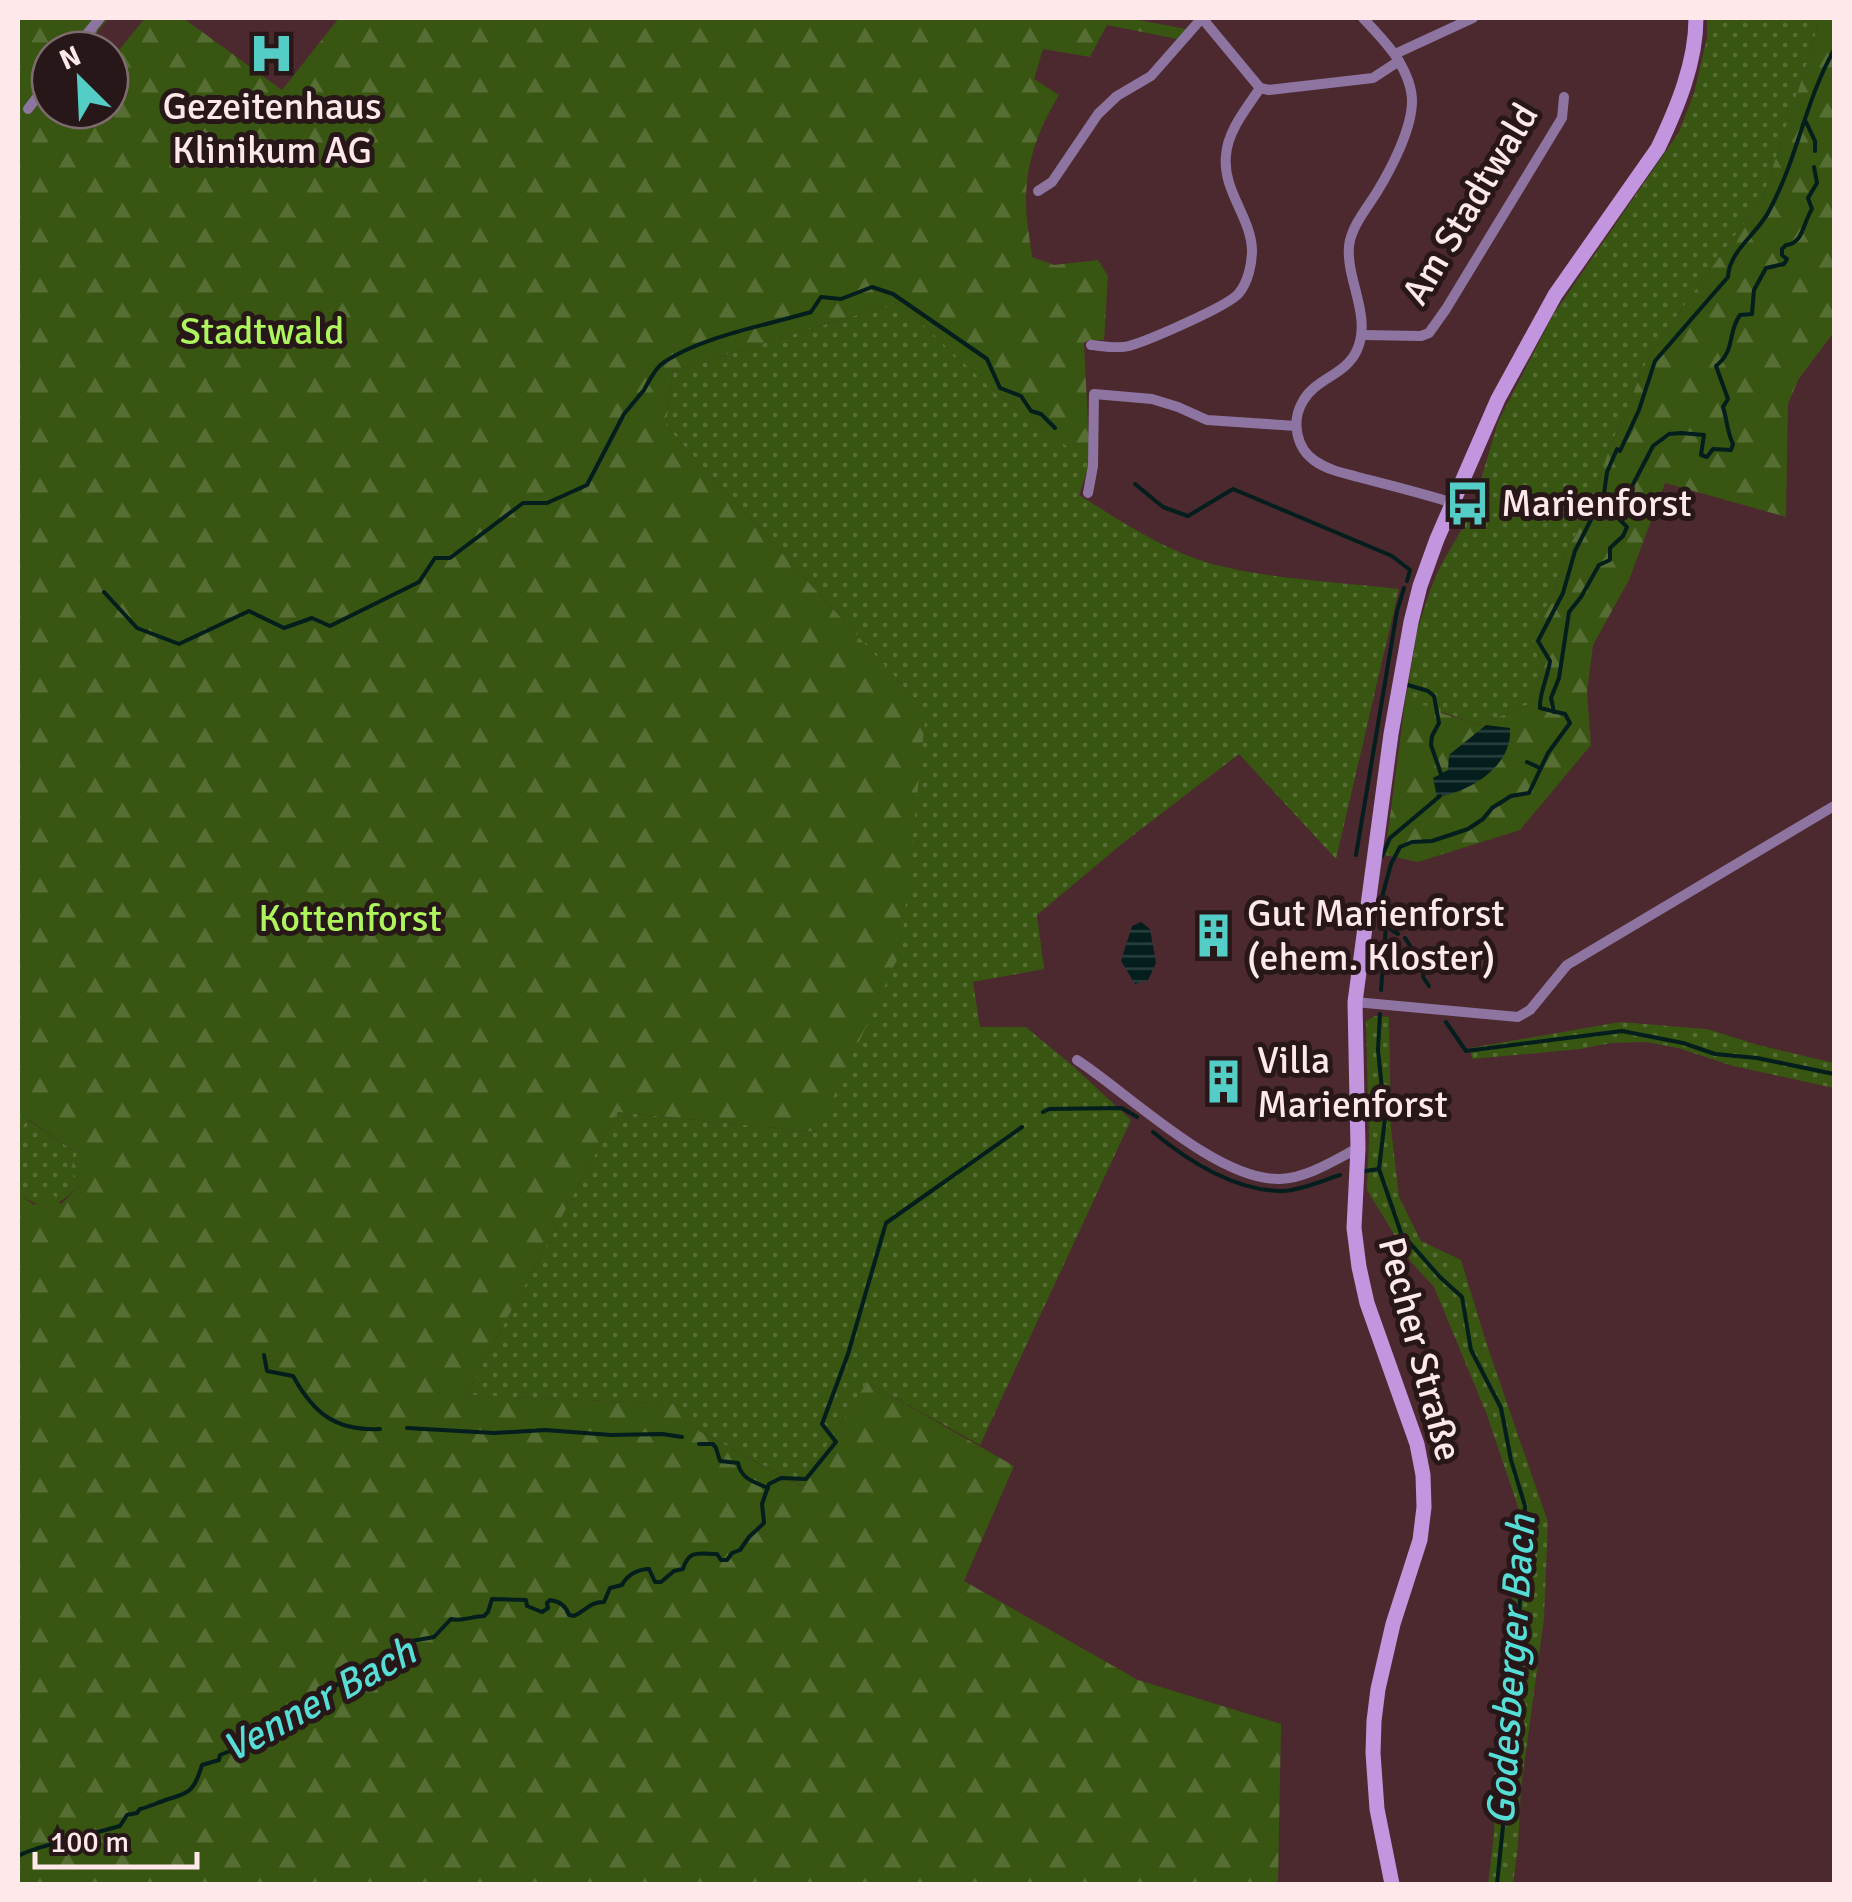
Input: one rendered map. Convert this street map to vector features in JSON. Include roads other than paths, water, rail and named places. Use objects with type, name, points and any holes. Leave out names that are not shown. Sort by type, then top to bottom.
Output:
[{"type":"main road","name":"Pecher Straße","points":[[1392,1884],[1377,1809],[1374,1722],[1393,1624],[1420,1540],[1424,1506],[1417,1444],[1372,1316],[1354,1228],[1358,1148],[1355,1002],[1388,753],[1420,586],[1453,503],[1498,399],[1555,294],[1658,148],[1688,69],[1696,18]]},
{"type":"street","points":[[1038,191],[1052,182],[1098,114],[1117,96],[1152,76],[1202,18],[1260,88],[1269,90],[1373,78],[1397,57],[1473,18]]},
{"type":"street","name":"Am Stadtwald","points":[[1296,426],[1304,398],[1344,368],[1358,348],[1362,320],[1349,259],[1350,241],[1389,172],[1410,116],[1410,91],[1397,57],[1364,18]]},
{"type":"street","points":[[1442,18],[1448,29]]},
{"type":"street","points":[[1091,346],[1126,347],[1208,313],[1238,295],[1249,274],[1252,252],[1250,232],[1233,198],[1225,157],[1230,136],[1260,88]]},
{"type":"street","name":"Am Stadtwald","points":[[1362,335],[1428,333],[1562,118],[1564,98]]},
{"type":"street","points":[[1088,494],[1093,466],[1094,394],[1152,399],[1207,420],[1296,426],[1303,449],[1318,464],[1453,503]]},
{"type":"street","points":[[1355,1002],[1518,1017],[1530,1010],[1566,965],[1834,806]]},
{"type":"street","points":[[1077,1060],[1168,1130],[1255,1176],[1280,1179],[1308,1172],[1358,1148]]},
{"type":"water","points":[[1486,725],[1510,728],[1505,754],[1475,783],[1437,797],[1433,778],[1448,770],[1449,755]]},
{"type":"water","points":[[1141,922],[1150,929],[1156,963],[1148,980],[1135,984],[1121,961],[1132,926]]},
{"type":"waterway","name":"Godesberger Bach","points":[[1381,990],[1386,926],[1382,897],[1400,847],[1468,829],[1511,796],[1529,793],[1548,753],[1570,723],[1565,714],[1540,708],[1550,661],[1538,641],[1563,593],[1575,551],[1604,494],[1607,472],[1639,410],[1655,361],[1728,277],[1733,259],[1769,211],[1834,50]]},
{"type":"waterway","points":[[1806,122],[1815,151]]},
{"type":"waterway","points":[[1554,712],[1551,698],[1559,678],[1569,612],[1599,565],[1610,560],[1610,548],[1623,536],[1627,527],[1619,519],[1620,513],[1633,509],[1629,492],[1653,446],[1669,434],[1681,433],[1704,435],[1701,455],[1707,457],[1713,449],[1731,450],[1733,444],[1723,407],[1728,399],[1716,366],[1729,348],[1740,315],[1752,314],[1754,290],[1766,268],[1784,264],[1787,259],[1782,249],[1802,232],[1812,209],[1808,198],[1817,183],[1814,167]]},
{"type":"waterway","points":[[645,388],[660,365],[678,354],[734,333],[811,312],[821,297],[841,299],[872,287],[893,294],[987,359],[1000,388],[1021,396],[1031,411],[1041,414],[1055,428]]},
{"type":"waterway","points":[[104,592],[137,628],[179,644],[249,611],[284,628],[312,618],[330,626],[419,582],[435,558],[450,558],[523,503],[547,503],[587,485],[624,414],[644,390]]},
{"type":"waterway","points":[[1135,484],[1163,507],[1188,516],[1233,489],[1392,556],[1410,570],[1407,581]]},
{"type":"waterway","points":[[1356,855],[1404,588]]},
{"type":"waterway","points":[[1408,685],[1434,696],[1439,723],[1431,745],[1441,774]]},
{"type":"waterway","points":[[1527,762],[1540,768]]},
{"type":"waterway","points":[[1382,856],[1390,838],[1440,796]]},
{"type":"waterway","points":[[1386,926],[1398,934]]},
{"type":"waterway","points":[[1405,938],[1424,967],[1423,977],[1429,986]]},
{"type":"waterway","name":"Godesberger Bach","points":[[1380,1014],[1378,1050],[1385,1118],[1379,1169],[1401,1233],[1462,1297],[1471,1350],[1501,1408],[1525,1506],[1513,1729],[1497,1884]]},
{"type":"waterway","points":[[1446,1022],[1466,1051],[1622,1031],[1715,1054],[1757,1058],[1834,1074]]},
{"type":"waterway","name":"Venner Bach","points":[[1043,1112],[1122,1108],[1137,1117]]},
{"type":"waterway","name":"Venner Bach","points":[[18,1856],[120,1826],[127,1815],[185,1793],[194,1784],[202,1765],[219,1760],[220,1755],[243,1746],[275,1723],[321,1709],[327,1705],[334,1686],[397,1648],[401,1650],[412,1641],[434,1637],[451,1619],[484,1616],[492,1599],[526,1600],[527,1606],[542,1612],[550,1600],[574,1616],[604,1602],[610,1588],[622,1585],[637,1571],[649,1569],[655,1582],[661,1582],[683,1569],[688,1558],[696,1554],[717,1554],[721,1560],[727,1560],[764,1523],[762,1504],[769,1484],[781,1478],[806,1479],[836,1442],[822,1424],[848,1354],[886,1223],[1022,1127]]},
{"type":"waterway","name":"Venner Bach","points":[[1153,1132],[1196,1163],[1229,1180],[1263,1189],[1287,1191],[1340,1175]]},
{"type":"waterway","name":"Venner Bach","points":[[1365,1171],[1379,1169]]},
{"type":"waterway","points":[[264,1355],[267,1371],[293,1376],[309,1401],[328,1418],[351,1427],[380,1429]]},
{"type":"waterway","points":[[407,1428],[682,1437]]},
{"type":"waterway","points":[[699,1444],[713,1444],[720,1461],[738,1463],[745,1476],[768,1488]]},
{"type":"place","name":"Gezeitenhaus Klinikum AG","points":[[272,54]]},
{"type":"place","name":"Marienforst","points":[[1468,503]]},
{"type":"place","name":"Gut Marienforst (ehem. Kloster)","points":[[1214,935]]},
{"type":"place","name":"Villa Marienforst","points":[[1224,1082]]},
{"type":"park label","name":"Stadtwald","points":[[262,331]]},
{"type":"park label","name":"Kottenforst","points":[[350,918]]}]
